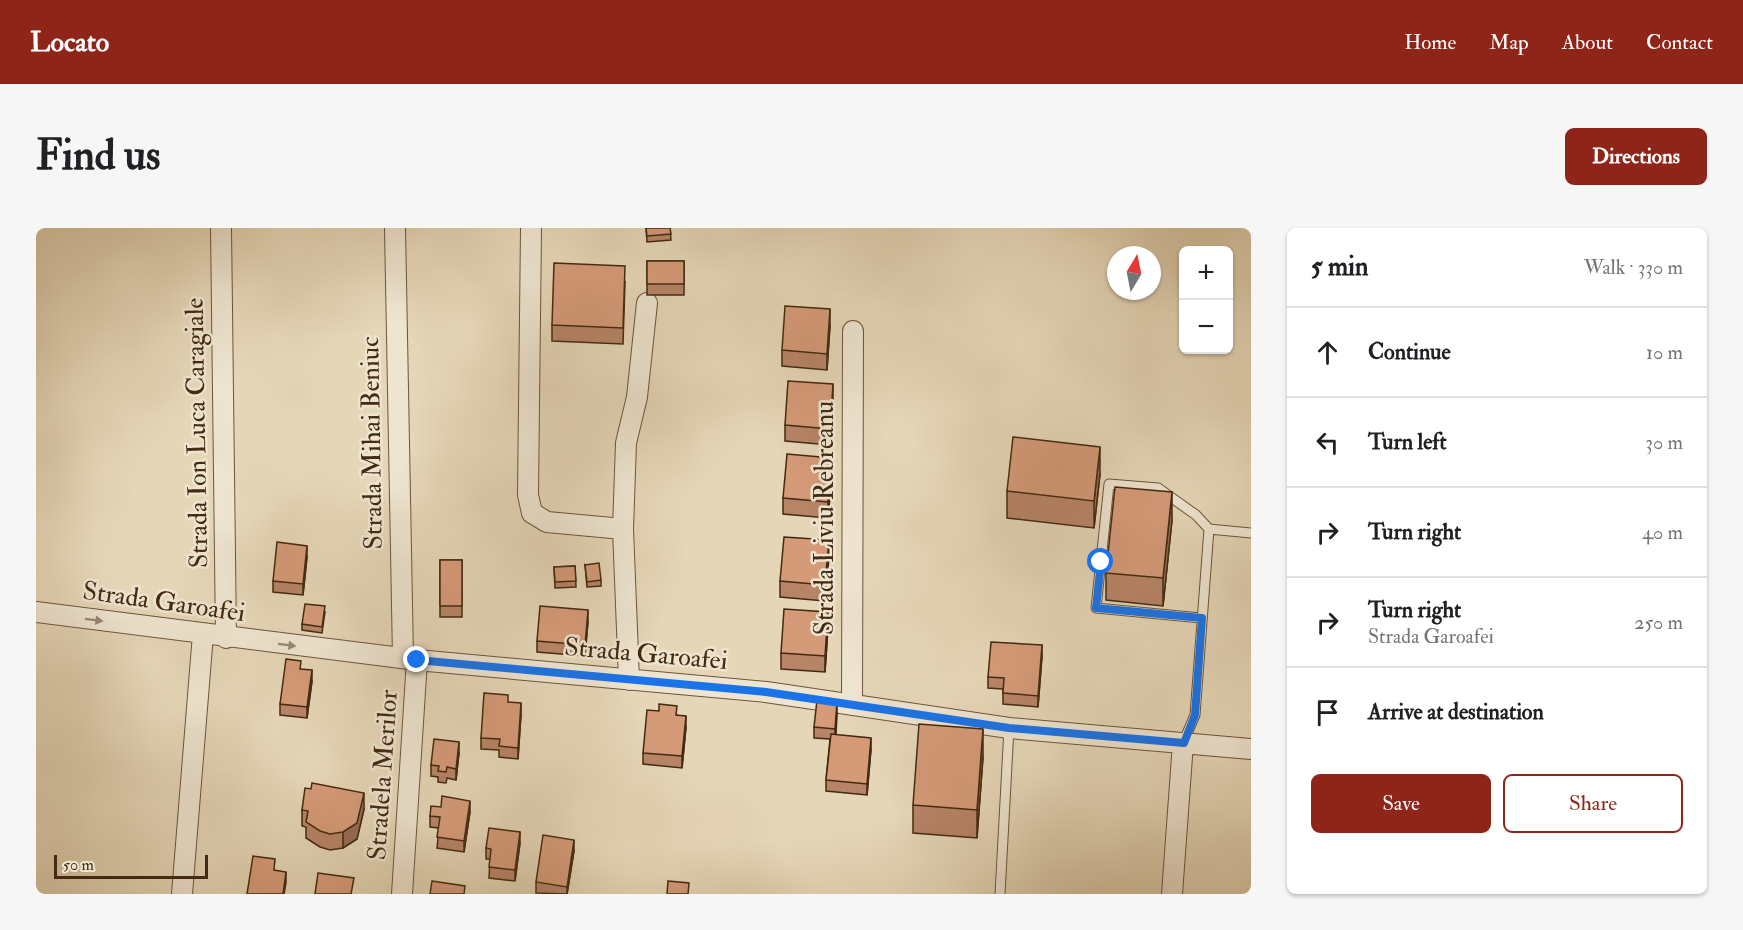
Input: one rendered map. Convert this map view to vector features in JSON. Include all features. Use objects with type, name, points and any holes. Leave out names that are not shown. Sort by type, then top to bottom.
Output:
[{"type":"street","name":"Strada Ion Luca Caragiale","points":[[221,228],[226,638]]},
{"type":"street","name":"Strada Mihai Beniuc","points":[[395,228],[410,659]]},
{"type":"street","points":[[531,228],[528,495],[532,513],[547,522],[623,529]]},
{"type":"street","points":[[628,680],[623,529],[626,443],[637,397],[647,303]]},
{"type":"street","name":"Strada Liviu Rebreanu","points":[[852,704],[853,332]]},
{"type":"street","name":"Strada Garoafei","points":[[36,612],[226,638],[410,659],[766,692],[1009,728],[1251,749]]},
{"type":"street","points":[[182,894],[203,634]]},
{"type":"street","name":"Stradela Merilor","points":[[402,894],[410,659]]},
{"type":"street","points":[[1173,894],[1184,743]]},
{"type":"lane","points":[[1202,618],[1096,608],[1109,484],[1158,488],[1196,515],[1209,529],[1251,533]]},
{"type":"lane","points":[[1184,743],[1195,715],[1209,529]]},
{"type":"lane","points":[[1000,894],[1009,728]]},
{"type":"building","points":[[646,228],[670,228],[671,234],[647,236]]},
{"type":"building","points":[[647,261],[684,261],[684,284],[647,284]]},
{"type":"building","points":[[554,263],[625,266],[623,328],[552,325]]},
{"type":"building","points":[[785,306],[830,309],[827,354],[782,350]]},
{"type":"building","points":[[788,381],[833,384],[830,429],[785,425]]},
{"type":"building","points":[[1013,437],[1100,447],[1094,501],[1007,491]]},
{"type":"building","points":[[787,454],[832,458],[828,502],[783,498]]},
{"type":"building","points":[[1115,487],[1172,492],[1163,578],[1106,573]]},
{"type":"building","points":[[784,537],[829,540],[825,585],[780,581]]},
{"type":"building","points":[[277,542],[307,546],[303,584],[273,581]]},
{"type":"building","points":[[440,560],[462,560],[462,606],[440,606]]},
{"type":"building","points":[[599,563],[601,580],[587,582],[585,565]]},
{"type":"building","points":[[575,566],[576,581],[555,582],[554,567]]},
{"type":"building","points":[[305,604],[325,606],[322,627],[302,624]]},
{"type":"building","points":[[540,606],[588,610],[585,645],[537,641]]},
{"type":"building","points":[[784,609],[828,612],[825,656],[781,653]]},
{"type":"building","points":[[991,642],[1042,645],[1038,696],[1003,693],[1004,678],[988,677]]},
{"type":"building","points":[[286,659],[301,661],[300,669],[312,670],[307,707],[280,704]]},
{"type":"building","points":[[484,693],[508,695],[508,702],[521,703],[518,748],[499,746],[500,739],[481,738]]},
{"type":"building","points":[[817,700],[837,702],[835,729],[814,727]]},
{"type":"building","points":[[659,704],[677,706],[676,715],[686,716],[682,756],[643,753],[647,710],[659,711]]},
{"type":"building","points":[[919,724],[983,729],[977,810],[913,805]]},
{"type":"building","points":[[831,734],[871,738],[867,784],[826,780]]},
{"type":"building","points":[[434,739],[459,742],[456,769],[447,767],[446,772],[438,771],[439,766],[431,765]]},
{"type":"building","points":[[312,783],[364,793],[357,823],[343,832],[330,834],[306,822],[308,811],[302,810],[305,788],[311,789]]},
{"type":"building","points":[[442,796],[470,801],[464,841],[437,837],[440,817],[430,816],[431,806],[441,807]]},
{"type":"building","points":[[489,828],[520,832],[515,870],[489,867],[491,849],[486,848]]},
{"type":"building","points":[[543,835],[574,840],[567,887],[536,882]]},
{"type":"building","points":[[253,856],[275,859],[274,870],[286,872],[283,894],[247,894]]},
{"type":"building","points":[[318,873],[354,878],[351,894],[315,894]]},
{"type":"building","points":[[432,881],[465,886],[464,894],[430,894]]},
{"type":"building","points":[[668,881],[689,883],[688,894],[667,894]]},
{"type":"route","points":[[417,660],[766,692],[1009,728],[1184,743],[1195,715],[1202,618],[1096,608],[1101,562]]}]
